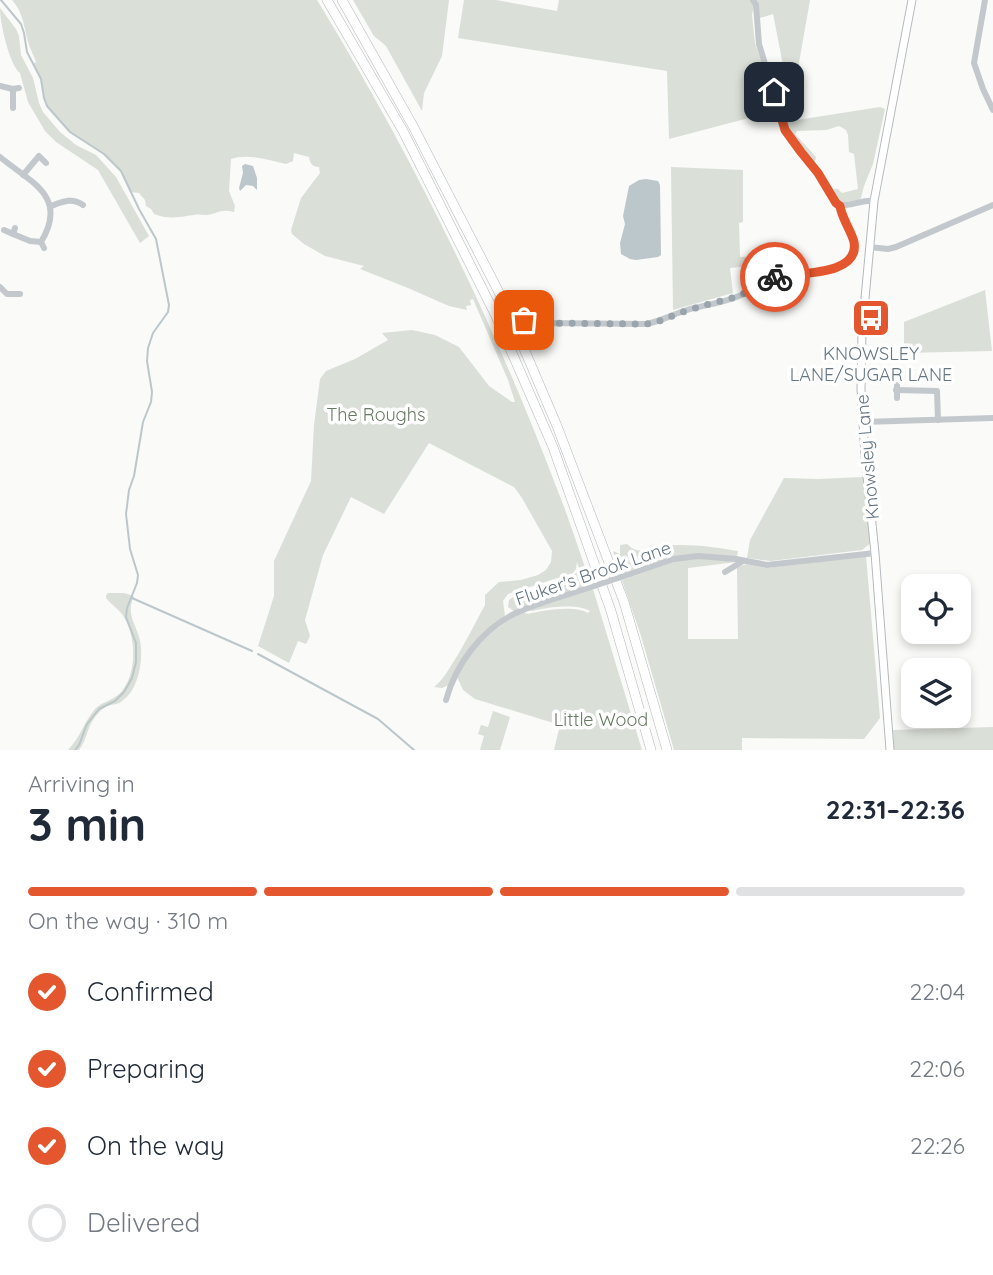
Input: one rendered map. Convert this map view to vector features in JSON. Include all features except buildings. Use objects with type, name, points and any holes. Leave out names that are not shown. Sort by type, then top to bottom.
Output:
[{"type":"highway","points":[[327,0],[403,131],[506,338],[552,447],[611,611],[651,750]]},
{"type":"highway","points":[[342,0],[419,138],[510,316],[557,426],[624,601],[667,750]]},
{"type":"main road","name":"Knowsley Lane","points":[[890,750],[863,422],[862,331],[874,201],[912,0]]},
{"type":"street","points":[[530,306],[524,317],[529,325],[647,324],[739,296],[780,276],[824,271],[850,260],[854,241],[840,206],[785,130],[759,44],[756,5],[753,0]]},
{"type":"street","points":[[985,0],[974,63],[993,110]]},
{"type":"street","points":[[0,86],[16,89],[13,108]]},
{"type":"street","points":[[23,175],[41,154],[46,163]]},
{"type":"street","points":[[0,157],[45,193],[51,206],[42,245],[14,231],[4,230]]},
{"type":"street","points":[[51,206],[80,201]]},
{"type":"street","points":[[840,206],[874,201]]},
{"type":"street","points":[[869,247],[896,247],[993,205]]},
{"type":"street","points":[[0,287],[7,294]]},
{"type":"street","points":[[0,299],[7,294],[20,294]]},
{"type":"street","points":[[897,391],[946,391]]},
{"type":"street","points":[[937,391],[938,420]]},
{"type":"street","points":[[863,422],[993,418]]},
{"type":"street","name":"Fluker's Brook Lane","points":[[446,700],[462,662],[481,639],[502,622],[524,610],[587,588],[674,559],[698,556],[767,565],[875,553]]},
{"type":"street","points":[[725,572],[743,561]]},
{"type":"green space","name":"The Roughs","points":[[12,0],[317,0],[386,119],[450,241],[534,430],[591,584],[514,611],[508,607],[509,600],[517,594],[575,574],[579,568],[577,562],[573,573],[508,594],[503,601],[505,616],[492,626],[449,685],[434,687],[446,673],[468,636],[485,605],[485,595],[499,582],[521,580],[546,570],[551,562],[552,551],[514,487],[429,443],[384,514],[351,497],[323,555],[305,620],[310,636],[306,644],[298,641],[289,663],[258,646],[274,596],[274,561],[311,481],[320,379],[326,371],[355,359],[388,340],[382,333],[412,330],[435,335],[459,347],[489,386],[515,402],[508,380],[473,299],[470,300],[471,305],[466,306],[467,310],[449,306],[360,269],[364,266],[325,256],[292,234],[301,198],[320,173],[319,167],[312,164],[309,157],[294,153],[293,161],[286,164],[251,157],[231,159],[229,191],[235,206],[234,212],[222,211],[174,218],[154,214],[139,193],[130,192],[121,171],[104,154],[70,132],[47,106],[21,16]]},
{"type":"green space","points":[[353,0],[449,0],[442,56],[424,93],[422,111],[386,46],[374,36]]},
{"type":"green space","points":[[464,0],[496,0],[557,11],[559,0],[751,0],[754,5],[752,15],[755,43],[775,111],[669,139],[667,71],[458,38]]},
{"type":"green space","points":[[756,0],[810,0],[791,121],[880,107],[885,109],[873,164],[859,200],[841,203],[833,193],[834,189],[842,193],[858,189],[854,154],[849,152],[846,130],[839,126],[826,130],[797,131],[795,134],[816,157],[815,162],[811,161],[786,129],[769,71],[781,75],[785,94],[789,92],[794,64],[783,65],[773,14],[760,18]]},
{"type":"green space","points":[[0,8],[19,36],[21,55],[33,78],[43,112],[60,132],[76,145],[96,155],[116,177],[149,236],[140,243],[98,170],[56,142],[45,131],[28,102],[20,73],[9,52]]},
{"type":"green space","points":[[671,167],[743,170],[743,222],[739,223],[740,257],[760,256],[760,265],[730,268],[733,293],[673,310]]},
{"type":"green space","points":[[985,290],[992,351],[904,353],[904,322]]},
{"type":"green space","points":[[863,477],[871,543],[862,550],[771,561],[747,558],[750,540],[784,478]]},
{"type":"green space","points":[[627,544],[639,550],[682,545],[738,551],[735,557],[689,556],[621,574],[613,551],[620,554],[620,545]]},
{"type":"green space","points":[[866,556],[880,718],[864,739],[742,738],[742,750],[674,750],[622,580],[676,561],[702,558],[736,562],[688,568],[688,639],[738,639],[737,567],[747,564],[767,568]]},
{"type":"green space","name":"Little Wood","points":[[593,589],[642,750],[554,750],[560,725],[475,699],[463,690],[457,677],[477,647],[513,618],[523,612],[528,614],[559,609],[575,609],[588,613],[590,611],[570,606],[528,610]]},
{"type":"green space","points":[[108,593],[134,596],[131,610],[141,647],[138,677],[127,696],[119,703],[105,707],[96,715],[79,750],[68,750],[95,709],[122,691],[131,673],[133,652],[130,632],[122,614],[106,598]]},
{"type":"green space","points":[[493,711],[510,717],[500,750],[480,750],[484,736],[478,734],[481,725],[488,727]]},
{"type":"green space","points":[[993,727],[993,750],[894,750],[893,730]]},
{"type":"shaded area","points":[[242,166],[253,166],[257,190],[246,185],[240,191]]},
{"type":"shaded area","points":[[646,179],[658,181],[660,185],[661,255],[636,260],[621,254],[620,243],[625,224],[623,216],[629,186]]},
{"type":"waterway","points":[[1,0],[21,24],[27,52],[41,79],[47,106],[70,132],[104,154],[121,171],[156,239],[169,305],[168,312],[153,333],[148,348],[151,402],[143,422],[126,514],[130,549],[138,575],[126,617],[136,643],[136,662],[132,678],[124,692],[115,701],[99,709],[87,724],[75,750]]},
{"type":"waterway","points":[[132,598],[252,651]]},
{"type":"waterway","points":[[258,654],[378,719],[414,750]]},
{"type":"way so far","points":[[524,320],[529,325],[647,324],[739,296],[775,277]]},
{"type":"place","name":"KNOWSLEY LANE/SUGAR LANE","points":[[871,318]]},
{"type":"route","points":[[774,92],[785,130],[840,206],[854,241],[853,254],[843,265],[824,271],[775,277]]}]
